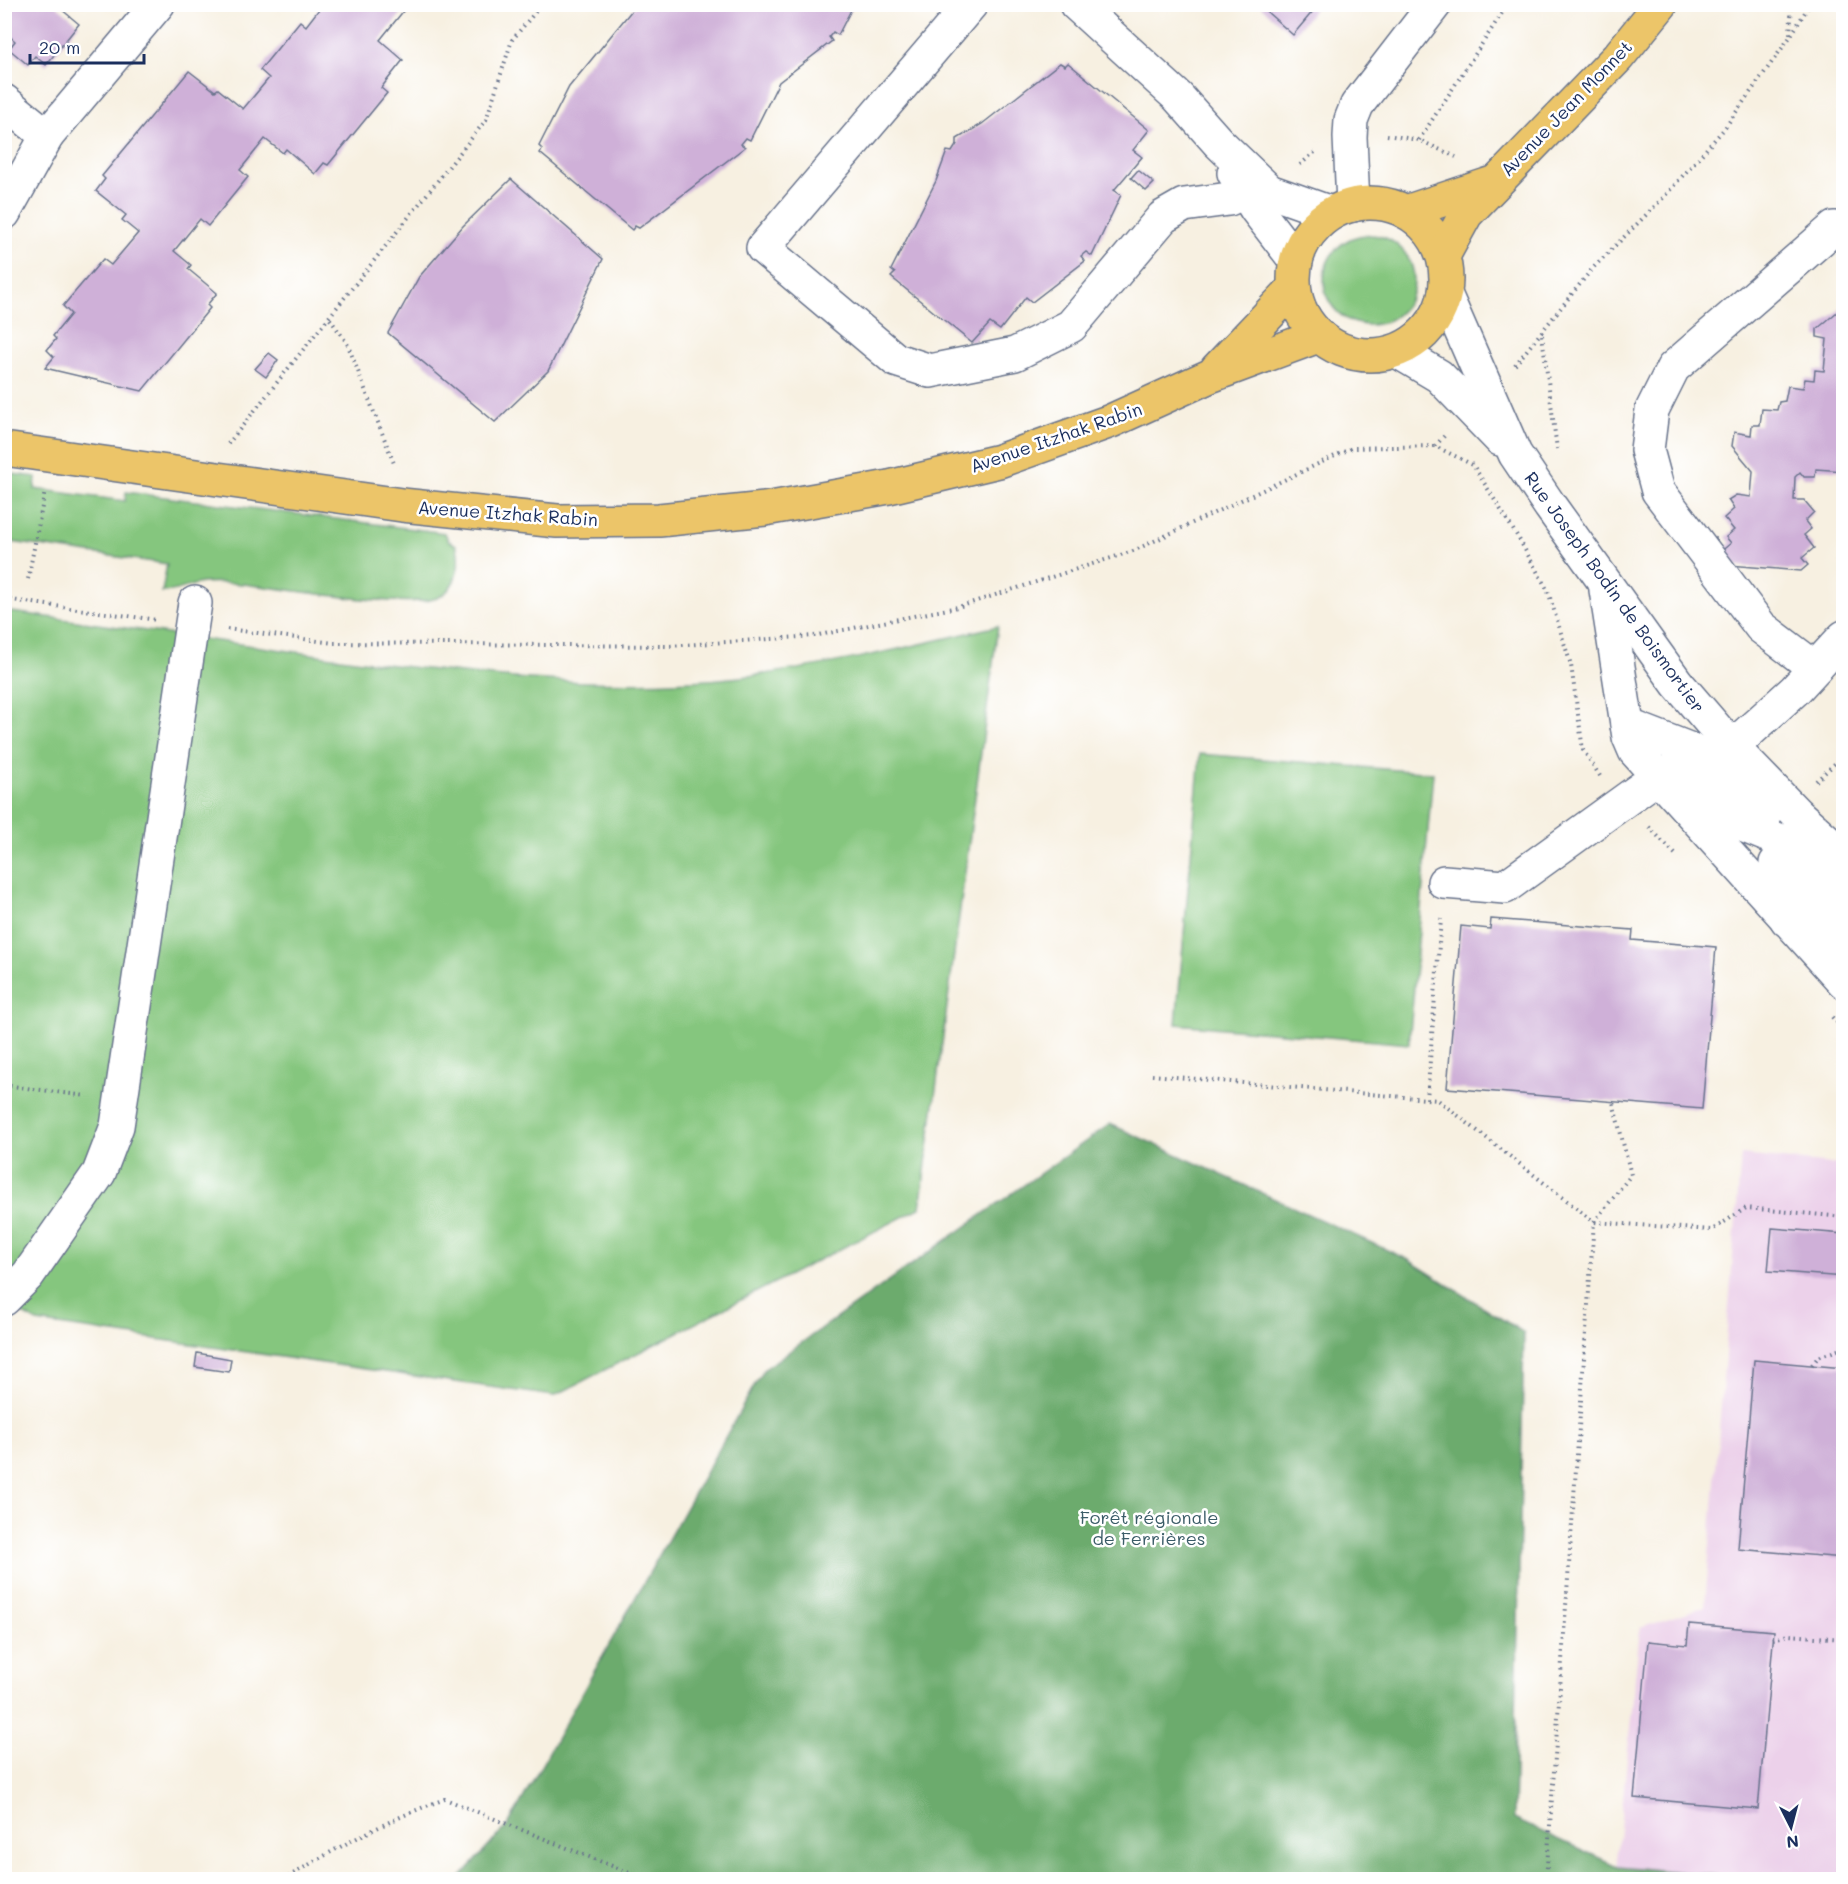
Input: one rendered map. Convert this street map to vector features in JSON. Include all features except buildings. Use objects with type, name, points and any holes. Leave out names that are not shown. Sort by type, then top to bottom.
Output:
[{"type":"main road","name":"Avenue Jean Monnet","points":[[1443,256],[1466,214],[1494,182],[1618,57],[1660,4]]},
{"type":"main road","name":"Avenue Jean Monnet","points":[[1406,212],[1494,182]]},
{"type":"main road","points":[[1392,206],[1406,212],[1422,223],[1434,238],[1443,256],[1446,275],[1445,294],[1439,312],[1429,328],[1414,342],[1397,351],[1377,356],[1356,354],[1336,347],[1318,336],[1302,314],[1295,274],[1304,243],[1315,226],[1342,209],[1392,206]]},
{"type":"main road","name":"Avenue Itzhak Rabin","points":[[1210,376],[1295,274]]},
{"type":"main road","name":"Avenue Itzhak Rabin","points":[[4,449],[402,506],[557,521],[659,520],[765,509],[889,487],[999,461],[1111,421],[1210,376],[1318,336]]},
{"type":"street","points":[[4,213],[47,136],[158,4]]},
{"type":"street","points":[[970,4],[763,248],[896,360],[930,371],[1015,354],[1071,326],[1164,217],[1184,205],[1229,199],[1244,192]]},
{"type":"street","points":[[1076,4],[1178,96],[1218,142],[1269,190],[1342,209],[1351,120],[1357,105],[1435,4]]},
{"type":"street","points":[[4,101],[47,136]]},
{"type":"street","points":[[1218,142],[1244,192],[1295,274]]},
{"type":"street","points":[[1815,668],[1761,627],[1658,490],[1647,450],[1652,410],[1673,368],[1833,228],[1844,229]]},
{"type":"street","name":"Rue Joseph Bodin de Boismortier","points":[[1445,294],[1515,454]]},
{"type":"street","name":"Rue Joseph Bodin de Boismortier","points":[[1397,351],[1439,376],[1515,454],[1677,683],[1732,747],[1797,814],[1842,855]]},
{"type":"street","points":[[1605,582],[1631,744],[1657,778],[1844,982]]},
{"type":"street","points":[[4,1299],[28,1275],[99,1173],[117,1126],[193,614]]},
{"type":"street","points":[[1732,747],[1795,690],[1844,637]]},
{"type":"street","points":[[1627,725],[1761,777]]},
{"type":"street","points":[[1657,778],[1814,854],[1842,855]]},
{"type":"street","points":[[1444,882],[1505,886],[1657,778],[1720,791],[1771,816],[1797,814]]},
{"type":"street","points":[[1715,841],[1844,886]]},
{"type":"street","points":[[1752,883],[1844,911]]},
{"type":"street","points":[[1785,919],[1844,938]]},
{"type":"street","points":[[1812,949],[1844,960]]},
{"type":"path","points":[[201,477],[330,319],[486,120],[512,40],[542,4]]},
{"type":"path","points":[[1419,140],[1508,4]]},
{"type":"path","points":[[1790,37],[1792,4]]},
{"type":"path","points":[[1557,451],[1542,334],[1592,269],[1663,198],[1724,129],[1790,37],[1809,4]]},
{"type":"path","points":[[1840,4],[1844,10]]},
{"type":"path","points":[[330,319],[351,353],[396,467],[402,506]]},
{"type":"path","points":[[4,599],[193,614],[334,643],[669,646],[814,636],[958,607],[1133,551],[1352,448],[1435,446],[1473,465],[1548,591],[1571,665],[1583,750],[1589,762],[1682,861]]},
{"type":"path","points":[[28,579],[52,456]]},
{"type":"path","points":[[1815,782],[1844,755]]},
{"type":"path","points":[[1808,774],[1822,788]]},
{"type":"path","points":[[1427,1099],[1444,882]]},
{"type":"path","points":[[1827,1013],[1844,1030]]},
{"type":"path","points":[[1152,1075],[1438,1100],[1594,1222],[1712,1230],[1746,1208],[1844,1216]]},
{"type":"path","points":[[1546,1880],[1594,1222],[1630,1175],[1613,1102]]},
{"type":"path","points":[[1812,1365],[1818,1357],[1844,1348]]},
{"type":"path","points":[[1773,1639],[1788,1635],[1844,1639]]},
{"type":"path","points":[[283,1880],[339,1846],[398,1816],[445,1799],[647,1880]]},
{"type":"shaded area","points":[[1741,1155],[1843,1165],[1843,1879],[1615,1880],[1640,1628],[1705,1606]]},
{"type":"green space","points":[[1360,235],[1378,235],[1394,242],[1407,255],[1414,271],[1414,289],[1407,305],[1394,318],[1378,325],[1360,325],[1344,318],[1331,305],[1324,289],[1324,271],[1331,255],[1344,242]]},
{"type":"green space","points":[[5,473],[36,477],[35,489],[125,501],[126,492],[445,533],[448,540],[456,545],[458,567],[454,581],[445,593],[424,601],[375,600],[220,582],[202,583],[162,592],[167,564],[5,541]]},
{"type":"green space","points":[[5,611],[467,674],[578,682],[633,683],[687,681],[774,673],[870,655],[998,626],[920,1208],[554,1396],[37,1322],[5,1304]]},
{"type":"green space","points":[[1200,754],[1433,773],[1409,1044],[1176,1024]]},
{"type":"green space","name":"Forêt régionale de Ferrières","points":[[1110,1124],[1407,1259],[1524,1333],[1514,1819],[1617,1866],[1752,1879],[459,1879],[508,1825],[763,1370]]}]
